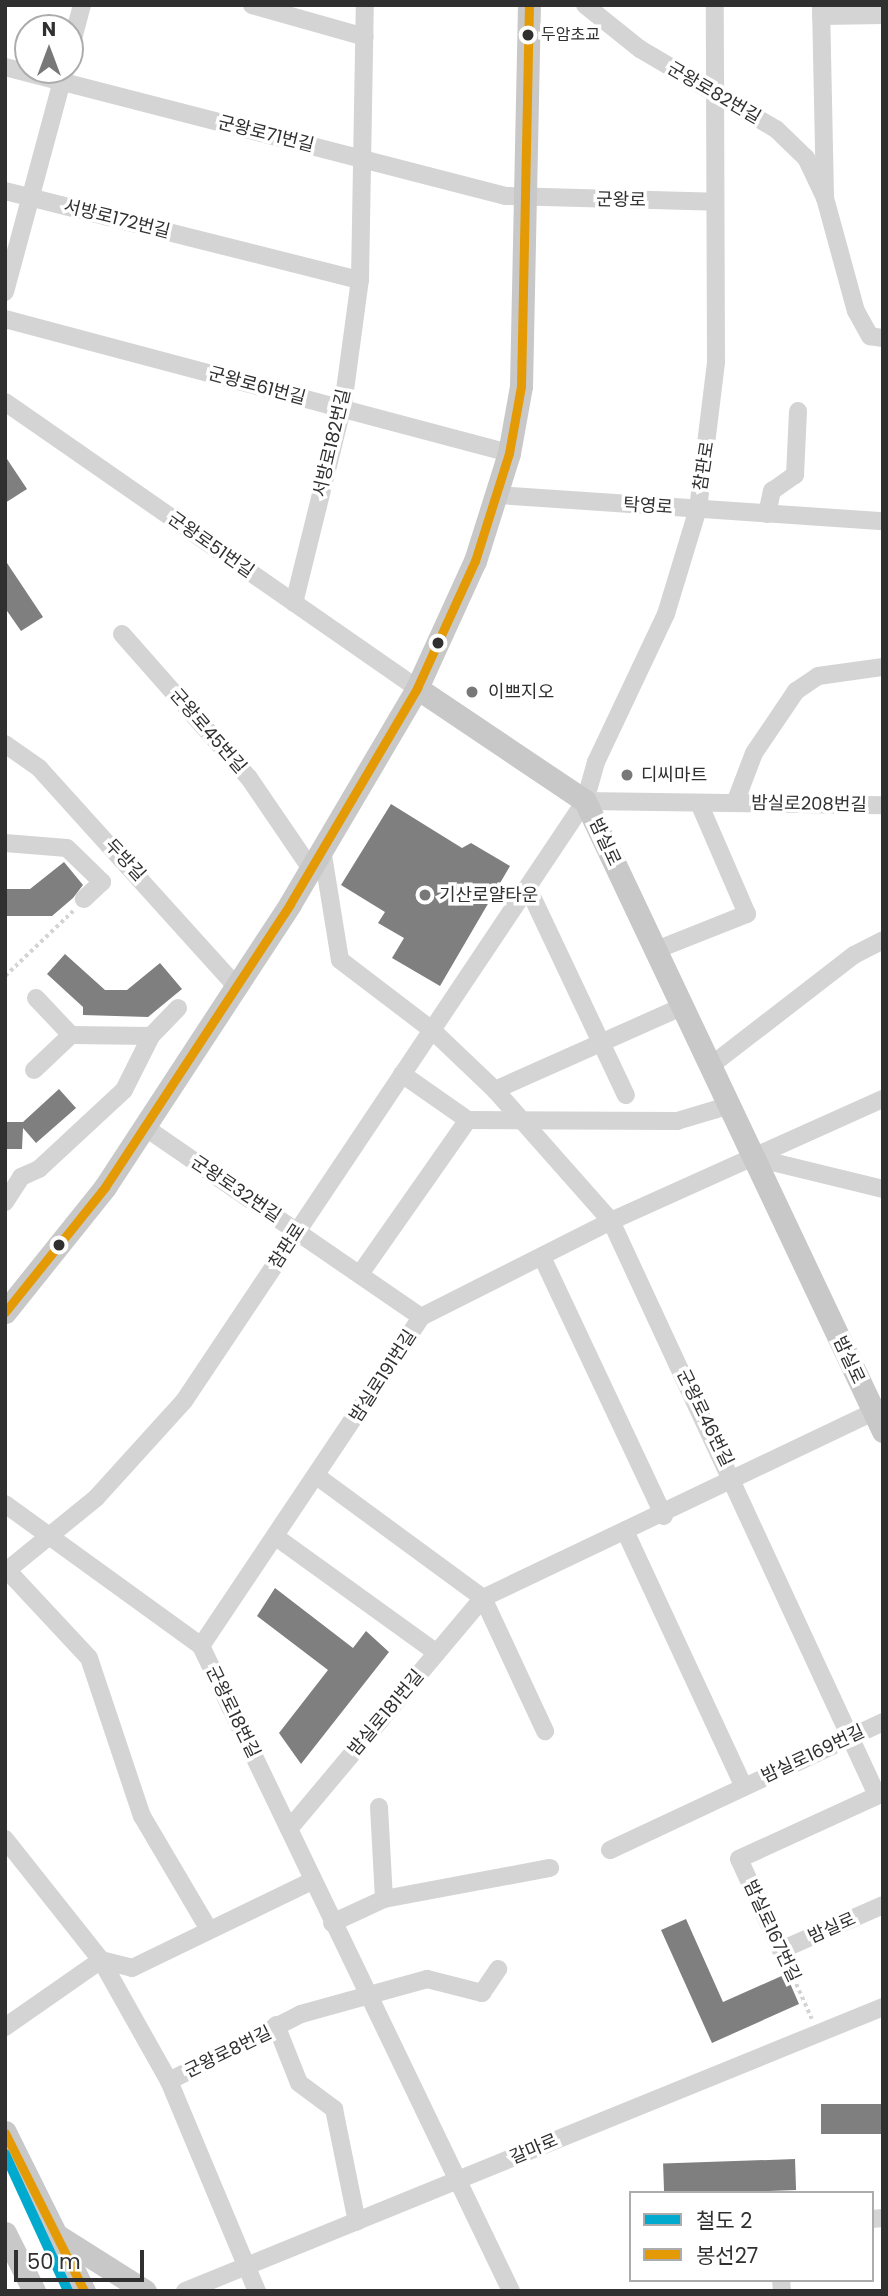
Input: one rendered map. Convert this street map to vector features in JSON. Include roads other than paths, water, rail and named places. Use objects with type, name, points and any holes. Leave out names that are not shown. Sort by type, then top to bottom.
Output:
[{"type":"main road","points":[[5,1312],[146,1128],[311,869],[417,688],[498,495],[509,453],[524,359],[529,5]]},
{"type":"main road","name":"밤실로","points":[[417,688],[585,801],[727,1106],[880,1417]]},
{"type":"main road","points":[[5,2132],[84,2291]]},
{"type":"main road","points":[[5,2233],[34,2291]]},
{"type":"main road","points":[[58,2236],[145,2291]]},
{"type":"street","points":[[252,5],[365,37]]},
{"type":"street","name":"서방로182번길","points":[[294,603],[342,408],[360,281],[365,160],[365,5]]},
{"type":"street","name":"군왕로82번길","points":[[585,5],[601,23],[795,146],[825,198]]},
{"type":"street","name":"참판로","points":[[208,1928],[142,1816],[89,1658],[6,1571],[47,1533],[96,1498],[161,1430],[585,801],[596,762],[666,614],[698,509],[716,362],[715,5]]},
{"type":"street","points":[[821,10],[883,15]]},
{"type":"street","name":"군왕로82번길","points":[[821,10],[825,198],[856,311],[870,336],[883,338]]},
{"type":"street","name":"군왕로71번길","points":[[84,82],[365,160],[527,198]]},
{"type":"street","points":[[5,292],[61,84]]},
{"type":"street","name":"서방로172번길","points":[[5,191],[360,281]]},
{"type":"street","name":"군왕로","points":[[527,198],[715,202]]},
{"type":"street","name":"군왕로61번길","points":[[5,319],[509,453]]},
{"type":"street","name":"군왕로51번길","points":[[5,402],[417,688]]},
{"type":"street","points":[[767,514],[772,491],[795,475],[798,411]]},
{"type":"street","name":"탁영로","points":[[498,495],[883,521]]},
{"type":"street","name":"군왕로45번길","points":[[122,634],[249,778],[311,869]]},
{"type":"street","name":"밤실로208번길","points":[[735,803],[754,753],[784,707],[811,679],[883,667]]},
{"type":"street","name":"두방길","points":[[5,744],[39,768],[236,986]]},
{"type":"street","name":"밤실로208번길","points":[[585,801],[883,805]]},
{"type":"street","points":[[656,950],[747,915],[699,803]]},
{"type":"street","points":[[5,843],[67,848],[102,882],[84,899]]},
{"type":"street","name":"군왕로46번길","points":[[323,849],[340,960],[432,1030],[495,1090],[611,1221],[736,1481],[851,1737],[880,1794]]},
{"type":"street","points":[[528,888],[599,1044],[626,1096]]},
{"type":"street","points":[[709,1067],[801,996],[883,940]]},
{"type":"street","points":[[36,998],[71,1035]]},
{"type":"street","points":[[495,1090],[681,1007]]},
{"type":"street","points":[[5,1202],[13,1177],[39,1169],[124,1090],[151,1036],[178,1008]]},
{"type":"street","points":[[34,1070],[71,1035],[151,1036]]},
{"type":"street","points":[[402,1074],[468,1120],[677,1121],[727,1106]]},
{"type":"street","points":[[752,1157],[883,1099]]},
{"type":"street","points":[[360,1274],[468,1120]]},
{"type":"street","name":"군왕로32번길","points":[[146,1128],[421,1317]]},
{"type":"street","points":[[752,1157],[883,1189]]},
{"type":"street","name":"밤실로191번길","points":[[201,1646],[318,1477],[421,1317],[543,1259],[611,1221],[752,1157]]},
{"type":"street","points":[[543,1259],[664,1516]]},
{"type":"street","name":"밤실로181번길","points":[[289,1829],[483,1598],[880,1417]]},
{"type":"street","points":[[318,1477],[483,1598],[545,1731]]},
{"type":"street","name":"군왕로18번길","points":[[5,1504],[201,1646],[332,1923],[461,2180],[511,2291]]},
{"type":"street","name":"밤실로169번길","points":[[626,1533],[744,1787]]},
{"type":"street","points":[[276,1537],[437,1653]]},
{"type":"street","name":"밤실로169번길","points":[[610,1850],[883,1722]]},
{"type":"street","name":"밤실로167번길","points":[[782,1951],[739,1859],[880,1794]]},
{"type":"street","points":[[379,1807],[384,1899]]},
{"type":"street","name":"군왕로8번길","points":[[5,1839],[101,1961],[169,2081],[257,2291]]},
{"type":"street","points":[[332,1923],[384,1899],[550,1868]]},
{"type":"street","points":[[5,2027],[101,1961],[132,1968],[208,1928],[312,1881]]},
{"type":"street","name":"밤실로","points":[[782,1951],[883,1905]]},
{"type":"street","points":[[276,2025],[368,1996],[436,1979],[482,1993],[498,1969]]},
{"type":"street","name":"갈마로","points":[[186,2291],[883,2007]]},
{"type":"street","name":"군왕로8번길","points":[[169,2081],[276,2025],[299,2083],[334,2109],[357,2222]]},
{"type":"rail line","name":"2","points":[[5,2154],[68,2291]]},
{"type":"place","name":"두암초교","points":[[528,35]]},
{"type":"place","name":"이쁘지오","points":[[472,692]]},
{"type":"place","name":"디씨마트","points":[[627,775]]},
{"type":"place","name":"기산로얄타운","points":[[425,895]]}]
